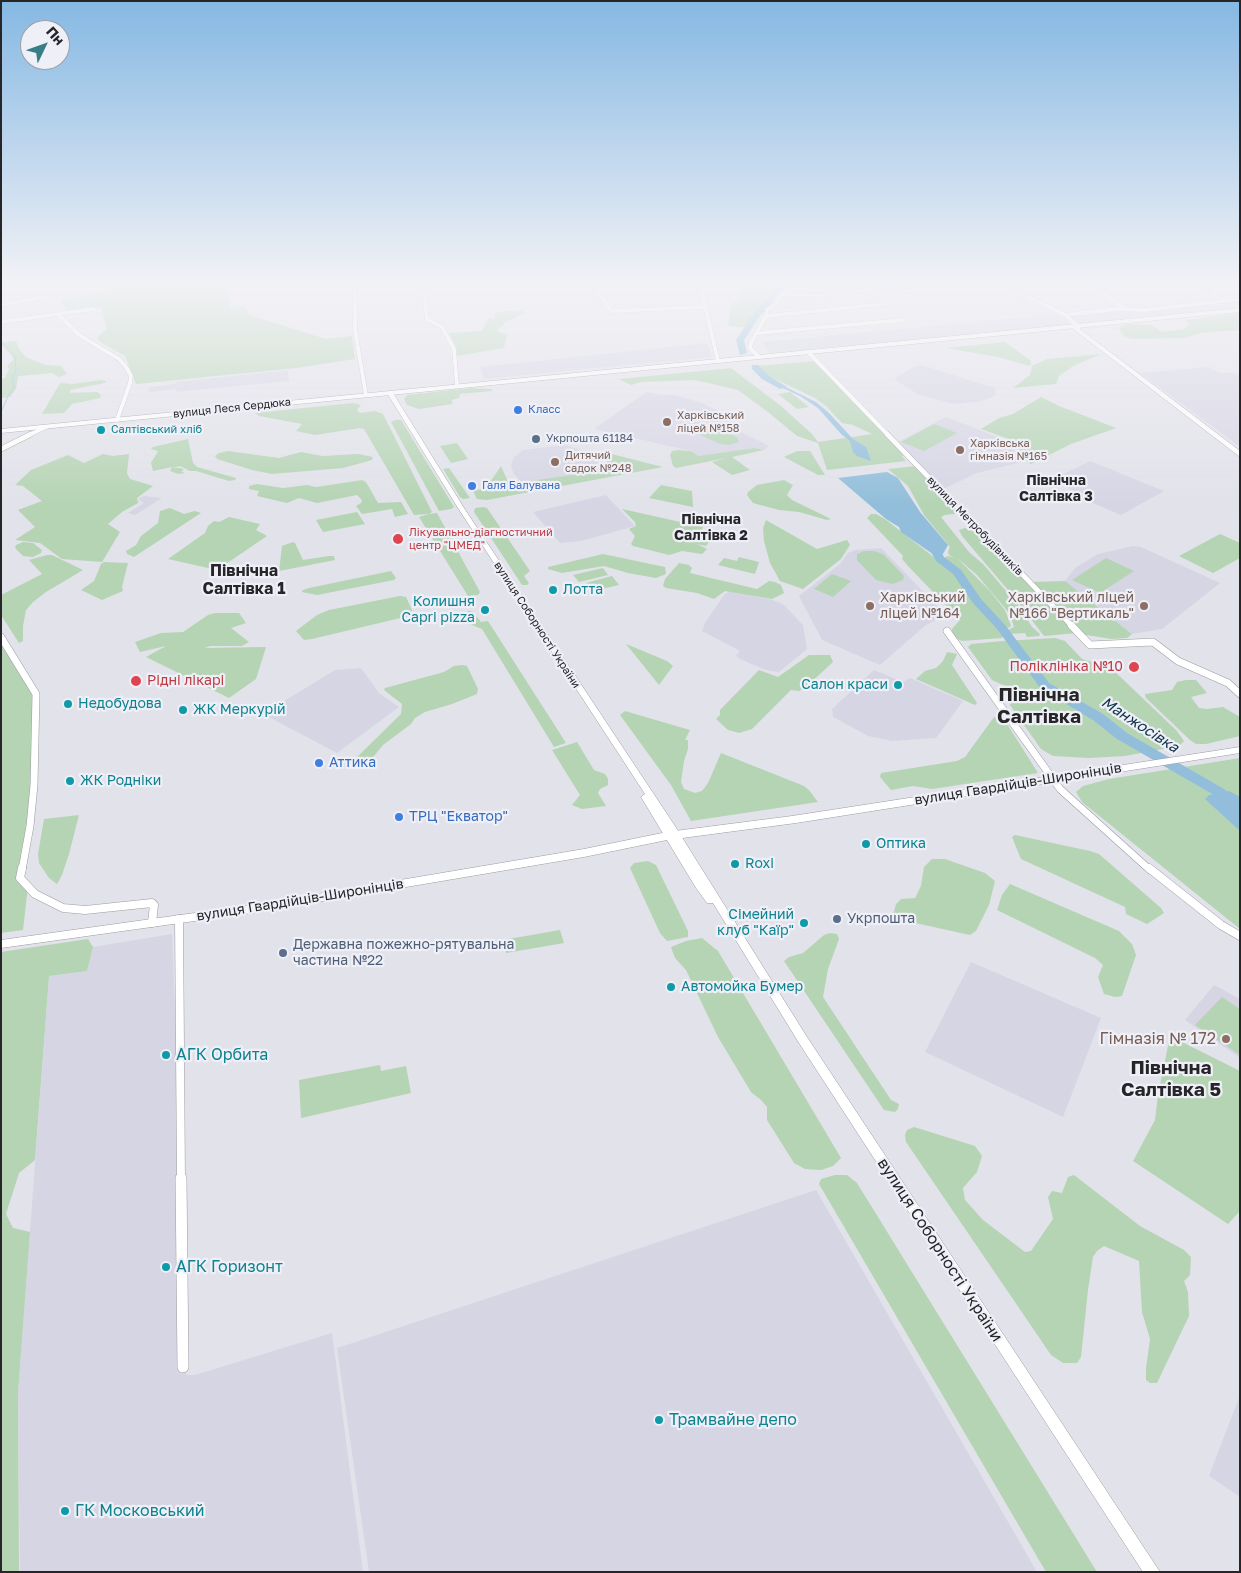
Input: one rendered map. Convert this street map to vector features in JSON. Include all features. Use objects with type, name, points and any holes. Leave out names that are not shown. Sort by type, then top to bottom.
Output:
[{"type":"main road","name":"вулиця Леся Сердюка","points":[[1,431],[740,358]]},
{"type":"main road","points":[[1117,358],[1240,455]]},
{"type":"main road","name":"вулиця Гвардійців-Широнінців","points":[[1,944],[378,889],[673,838],[1240,750]]},
{"type":"street","points":[[117,420],[131,376],[118,358]]},
{"type":"street","points":[[360,358],[366,395]]},
{"type":"street","points":[[455,358],[457,386]]},
{"type":"street","name":"вулиця Метробудівників","points":[[814,358],[1090,645],[1154,642],[1178,661],[1228,683],[1240,694]]},
{"type":"street","name":"вулиця Соборності України","points":[[390,393],[460,506],[622,755],[808,1049],[1152,1572]]},
{"type":"street","points":[[1,449],[46,427]]},
{"type":"street","points":[[946,631],[1068,796],[1161,879],[1221,925],[1240,936]]},
{"type":"street","points":[[1,637],[36,694],[33,792],[30,826],[20,878],[35,894],[63,908],[84,910],[152,903],[154,905],[152,923]]},
{"type":"street","points":[[179,919],[183,1367]]},
{"type":"shaded area","points":[[561,358],[697,358],[484,379],[480,367]]},
{"type":"shaded area","points":[[921,365],[995,388],[996,395],[982,401],[955,404],[919,395],[894,379],[913,367]]},
{"type":"shaded area","points":[[1208,367],[1220,373],[1235,373],[1240,376],[1240,447],[1140,373]]},
{"type":"shaded area","points":[[288,370],[289,381],[176,392],[176,389],[149,392],[149,387],[176,384],[176,382]]},
{"type":"shaded area","name":"Харківський ліцей №158","points":[[646,392],[675,395],[702,403],[736,420],[727,425],[769,446],[764,450],[754,448],[698,456],[691,451],[594,429]]},
{"type":"shaded area","name":"Харківська гімназія №165","points":[[946,417],[1008,441],[1022,462],[977,473],[943,489],[898,442]]},
{"type":"shaded area","name":"Дитячий садок №248","points":[[566,445],[587,452],[605,470],[522,483],[514,474],[511,466],[514,457],[523,450]]},
{"type":"shaded area","points":[[1090,461],[1164,491],[1121,515],[1093,503],[1071,490],[1057,477]]},
{"type":"shaded area","points":[[606,495],[635,526],[581,541],[560,543],[533,512]]},
{"type":"shaded area","points":[[144,496],[162,498],[135,515],[128,513],[144,503],[138,499]]},
{"type":"shaded area","name":"Харківський ліцей №166 \"Вертикаль\"","points":[[1133,546],[1141,547],[1220,583],[1162,629],[1132,634],[1065,581],[1075,568],[1098,554]]},
{"type":"shaded area","name":"Харківський ліцей №164","points":[[881,548],[946,615],[926,625],[880,665],[822,640],[799,596],[840,564],[848,553],[855,550]]},
{"type":"shaded area","points":[[730,591],[773,600],[784,605],[803,625],[807,649],[779,672],[766,670],[740,659],[736,656],[740,651],[702,631],[705,623],[724,595]]},
{"type":"shaded area","points":[[361,668],[379,693],[399,707],[337,753],[263,714],[335,670]]},
{"type":"shaded area","points":[[874,670],[903,682],[910,678],[963,701],[936,738],[892,741],[868,736],[833,717],[832,709]]},
{"type":"shaded area","points":[[172,934],[181,1156],[186,1375],[195,1375],[332,1333],[363,1572],[20,1572],[18,1393],[49,976],[87,971],[93,947]]},
{"type":"shaded area","points":[[971,962],[1101,1018],[1063,1117],[925,1052]]},
{"type":"shaded area","name":"Гімназія № 172","points":[[1214,985],[1240,999],[1240,1058],[1185,1020]]},
{"type":"shaded area","points":[[816,1190],[1037,1572],[369,1572],[337,1348]]},
{"type":"shaded area","points":[[1240,1395],[1240,1497],[1209,1476]]},
{"type":"green space","points":[[13,358],[29,358],[45,365],[61,366],[67,374],[59,377],[52,373],[20,376],[18,377],[16,389],[10,397],[1,398],[1,379],[5,378],[9,369],[7,366]]},
{"type":"green space","points":[[126,358],[355,359],[296,368],[136,384]]},
{"type":"green space","points":[[1003,358],[1027,358],[1031,361],[1030,366]]},
{"type":"green space","points":[[1091,358],[1073,366],[1059,376],[1056,384],[1013,388],[1030,375],[1032,366],[1047,359]]},
{"type":"green space","points":[[817,361],[906,455],[902,456],[906,461],[827,470],[818,443],[797,436],[738,390],[695,380],[641,382],[631,385],[619,379],[731,368],[781,406],[812,434],[818,442],[872,434],[853,425],[842,423],[826,406],[815,398],[769,376],[756,366]]},
{"type":"green space","points":[[106,381],[105,383],[70,390],[70,393],[97,392],[101,395],[100,398],[72,404],[64,413],[42,414],[60,383],[72,384]]},
{"type":"green space","points":[[472,388],[492,389],[492,391],[460,394],[459,398],[452,400],[452,404],[419,409],[407,405],[404,399],[407,395]]},
{"type":"green space","points":[[790,392],[809,407],[797,409],[778,394]]},
{"type":"green space","points":[[1041,397],[1116,428],[1071,444],[1031,464],[1014,441],[981,429],[999,418],[1013,414]]},
{"type":"green space","points":[[353,403],[361,405],[357,410],[360,413],[375,411],[383,414],[432,512],[414,515],[364,429],[315,435],[296,431],[302,424],[259,416],[255,413]]},
{"type":"green space","points":[[401,420],[454,507],[451,509],[439,511],[391,422]]},
{"type":"green space","points":[[934,424],[957,433],[924,451],[901,442]]},
{"type":"green space","points":[[701,425],[712,426],[737,437],[739,442],[729,445],[720,444],[694,432],[694,429]]},
{"type":"green space","points":[[188,439],[193,463],[197,467],[236,478],[235,480],[229,481],[190,471],[180,466],[173,468],[181,468],[184,470],[181,471],[185,473],[178,474],[170,471],[172,467],[153,471],[151,463],[158,451],[151,449],[153,447]]},
{"type":"green space","points":[[457,443],[468,459],[451,463],[440,446]]},
{"type":"green space","points":[[754,448],[764,450],[732,457],[750,470],[732,475],[712,462],[726,458],[676,468],[673,466],[670,455],[672,451],[678,450],[691,451],[698,456]]},
{"type":"green space","points":[[228,451],[279,458],[301,452],[322,456],[358,454],[373,457],[372,460],[343,468],[272,474],[217,459],[215,456]]},
{"type":"green space","points":[[600,451],[663,467],[487,500],[477,499],[473,491],[486,488],[501,466],[509,484],[615,469],[596,452]]},
{"type":"green space","points":[[797,451],[810,451],[825,475],[818,475],[784,457]]},
{"type":"green space","points":[[103,454],[113,456],[129,454],[127,473],[130,479],[153,486],[137,498],[138,503],[122,512],[108,524],[120,532],[102,562],[62,559],[40,543],[15,540],[35,527],[18,510],[42,501],[23,486],[15,485],[31,470],[68,455],[84,463]]},
{"type":"green space","points":[[917,466],[962,513],[941,517],[969,552],[983,564],[1018,605],[1032,627],[1040,634],[1039,636],[1027,637],[1025,633],[1010,634],[1008,630],[1014,627],[1010,614],[977,575],[956,557],[990,591],[1005,610],[1011,626],[1007,629],[996,627],[1004,634],[1002,638],[962,641],[955,638],[952,629],[960,620],[908,566],[902,559],[903,556],[867,518],[871,514],[876,514],[885,519],[940,562],[947,556],[954,557],[949,555],[950,547],[924,515],[908,486],[888,469]]},
{"type":"green space","points":[[449,468],[470,498],[463,499],[460,497],[443,469]]},
{"type":"green space","points":[[362,480],[366,482],[378,503],[401,502],[408,514],[395,517],[392,509],[362,514],[356,506],[362,500],[357,495],[317,503],[299,498],[287,503],[257,496],[259,491],[249,489],[249,486],[257,484],[283,488],[307,485],[316,487]]},
{"type":"green space","points":[[784,480],[793,485],[787,495],[792,500],[831,519],[827,520],[799,512],[779,510],[753,503],[747,495],[757,485]]},
{"type":"green space","points":[[661,485],[692,491],[693,507],[649,498]]},
{"type":"green space","points":[[170,508],[184,514],[195,511],[201,513],[134,557],[127,554],[126,551],[136,545],[141,536],[158,523],[160,511]]},
{"type":"green space","points":[[475,508],[487,508],[530,571],[524,576],[529,583],[527,585],[522,585],[474,512]]},
{"type":"green space","points":[[622,509],[703,527],[695,544],[704,532],[714,535],[706,546],[697,544],[707,549],[702,554],[682,551],[669,555],[633,546],[631,544],[635,536],[629,529],[636,526],[635,522]]},
{"type":"green space","points":[[357,512],[365,524],[323,532],[316,520]]},
{"type":"green space","points":[[437,513],[480,592],[478,595],[468,596],[419,517]]},
{"type":"green space","points":[[229,517],[260,524],[256,530],[267,536],[217,570],[168,559],[205,533],[208,526],[214,521],[219,522]]},
{"type":"green space","points":[[766,520],[817,549],[847,540],[850,545],[841,559],[803,589],[780,581],[770,563],[764,541],[763,528]]},
{"type":"green space","points":[[965,528],[977,531],[1077,633],[1044,636],[1014,597],[962,536],[959,530]]},
{"type":"green space","points":[[1220,534],[1240,543],[1240,558],[1213,573],[1179,556]]},
{"type":"green space","points":[[23,542],[33,543],[42,550],[41,553],[33,557],[23,556],[15,548],[16,545]]},
{"type":"green space","points":[[293,542],[303,560],[334,556],[335,560],[279,571],[282,546]]},
{"type":"green space","points":[[864,551],[874,551],[883,554],[904,576],[903,580],[893,584],[876,580],[857,560],[857,554]]},
{"type":"green space","points":[[603,554],[665,567],[666,574],[656,578],[604,566],[562,573],[548,569],[548,567]]},
{"type":"green space","points":[[52,555],[83,570],[33,602],[26,610],[23,641],[19,643],[1,615],[1,595],[42,574],[29,560]]},
{"type":"green space","points":[[739,557],[759,562],[755,574],[718,565],[724,558],[737,561]]},
{"type":"green space","points":[[1106,558],[1134,571],[1100,593],[1072,580]]},
{"type":"green space","points":[[104,562],[128,563],[122,587],[123,591],[102,600],[81,590],[94,581],[101,564]]},
{"type":"green space","points":[[679,563],[689,565],[692,568],[690,573],[757,589],[769,581],[775,582],[781,585],[784,593],[772,599],[725,591],[714,599],[697,593],[666,588],[663,586],[665,579]]},
{"type":"green space","points":[[603,568],[608,575],[579,582],[573,575]]},
{"type":"green space","points":[[391,571],[396,578],[394,580],[317,595],[302,592],[309,588]]},
{"type":"green space","points":[[832,574],[851,581],[833,597],[814,589]]},
{"type":"green space","points":[[612,576],[619,585],[593,591],[586,583]]},
{"type":"green space","points":[[1065,581],[1132,634],[1127,638],[1112,639],[1080,634],[1030,582]]},
{"type":"green space","points":[[400,596],[406,597],[412,610],[409,616],[312,639],[304,640],[296,631],[317,615],[329,610]]},
{"type":"green space","points":[[472,611],[481,622],[488,621],[566,743],[554,747],[482,629],[472,625],[463,614]]},
{"type":"green space","points":[[215,613],[239,613],[246,623],[231,628],[249,642],[242,646],[210,646],[205,648],[266,647],[256,679],[229,698],[146,657],[166,646],[140,652],[135,642],[161,633],[183,632],[208,615]]},
{"type":"green space","points":[[1,637],[36,694],[34,785],[20,878],[28,886],[23,930],[1,933]]},
{"type":"green space","points":[[1055,638],[1065,641],[1082,659],[1110,667],[1177,731],[1184,741],[1179,746],[1125,756],[1089,758],[1053,756],[1041,749],[1010,705],[1013,695],[1005,686],[992,680],[968,647],[971,644]]},
{"type":"green space","points":[[626,644],[667,661],[673,666],[659,685]]},
{"type":"green space","points":[[947,652],[957,654],[952,665],[977,703],[975,705],[916,679],[925,671],[936,668],[943,661]]},
{"type":"green space","points":[[809,655],[830,655],[833,662],[807,686],[799,691],[791,690],[752,729],[739,733],[728,730],[716,719],[720,715],[720,710],[759,670],[778,677]]},
{"type":"green space","points":[[454,666],[467,666],[478,689],[477,694],[425,712],[415,718],[411,724],[383,745],[370,761],[371,764],[367,769],[353,764],[353,761],[401,714],[402,704],[384,690],[385,688],[444,672]]},
{"type":"green space","points":[[1196,680],[1207,693],[1191,697],[1199,708],[1223,707],[1240,717],[1240,736],[1206,744],[1196,744],[1146,698],[1145,694],[1172,690],[1177,682]]},
{"type":"green space","points":[[625,711],[690,730],[685,740],[688,740],[688,749],[681,782],[684,789],[695,793],[702,791],[708,783],[721,753],[804,786],[818,802],[691,821],[671,785],[620,715]]},
{"type":"green space","points":[[994,717],[1003,718],[1038,773],[932,789],[913,786],[891,790],[880,777],[881,773],[957,761],[965,757]]},
{"type":"green space","points":[[577,742],[594,770],[605,774],[608,779],[608,785],[600,789],[598,793],[606,806],[582,809],[572,805],[580,795],[552,750]]},
{"type":"green space","points":[[1240,758],[1240,929],[1082,802],[1076,792],[1083,786],[1109,779]]},
{"type":"green space","points":[[79,815],[69,854],[57,884],[49,878],[39,863],[38,854],[44,819]]},
{"type":"green space","points":[[1015,835],[1099,854],[1161,908],[1164,913],[1147,924],[1126,914],[1125,907],[1021,859],[1012,837]]},
{"type":"green space","points":[[932,859],[945,859],[985,873],[995,881],[989,905],[976,931],[970,935],[897,919],[893,915],[896,904],[901,899],[915,898],[921,886],[924,867]]},
{"type":"green space","points":[[648,861],[656,865],[688,931],[688,937],[667,941],[660,933],[630,868],[634,863]]},
{"type":"green space","points":[[1010,884],[1119,931],[1132,944],[1136,955],[1122,996],[1115,997],[1104,994],[1098,977],[1103,965],[1095,958],[997,910],[1002,895]]},
{"type":"green space","points":[[560,930],[564,943],[506,953],[503,940]]},
{"type":"green space","points":[[830,933],[837,934],[839,939],[828,969],[823,997],[891,1100],[899,1104],[895,1112],[884,1110],[784,961],[789,957],[803,953],[824,935]]},
{"type":"green space","points":[[702,938],[718,951],[841,1158],[833,1166],[821,1170],[805,1169],[794,1163],[767,1120],[767,1107],[751,1092],[718,1037],[686,970],[675,958],[671,947],[686,941]]},
{"type":"green space","points":[[88,939],[93,947],[87,971],[49,976],[35,1160],[19,1173],[6,1214],[13,1228],[30,1232],[18,1393],[19,1572],[1,1572],[1,952]]},
{"type":"green space","name":"Гімназія № 172","points":[[1222,997],[1240,1009],[1240,1055],[1195,1025]]},
{"type":"green space","points":[[1170,1036],[1240,1071],[1240,1211],[1228,1224],[1133,1161],[1155,1120]]},
{"type":"green space","points":[[380,1065],[381,1071],[406,1066],[411,1093],[301,1118],[299,1080]]},
{"type":"green space","points":[[914,1127],[975,1146],[982,1156],[977,1172],[963,1188],[965,1200],[983,1220],[1025,1252],[1031,1251],[1053,1219],[1048,1197],[1052,1191],[1062,1193],[1068,1177],[1074,1175],[1140,1226],[1184,1250],[1191,1257],[1190,1275],[1184,1281],[1188,1292],[1189,1316],[1157,1383],[1150,1383],[1146,1380],[1150,1339],[1142,1312],[1139,1261],[1104,1246],[1097,1251],[1093,1257],[1088,1290],[1081,1357],[1077,1363],[1063,1363],[1051,1355],[906,1142],[905,1135],[907,1130]]},
{"type":"green space","points":[[835,1175],[847,1175],[857,1183],[1097,1572],[1046,1572],[819,1184],[821,1179]]},
{"type":"water","points":[[767,378],[816,402],[853,439],[866,447],[871,461],[857,456],[853,452],[850,441],[841,434],[818,408],[800,396],[765,380]]},
{"type":"water","points":[[887,472],[898,478],[920,512],[948,545],[940,559],[901,532],[899,527],[886,519],[838,478]]},
{"type":"water","points":[[1229,791],[1240,797],[1240,831],[1205,799],[1209,795]]},
{"type":"waterway","points":[[1,412],[9,394],[14,388],[12,380],[16,370],[15,358]]},
{"type":"waterway","name":"Манжосівка","points":[[755,367],[765,377],[783,387]]},
{"type":"waterway","name":"Манжосівка","points":[[931,543],[940,559],[957,572],[977,601],[1001,627],[1045,686],[1098,717],[1122,736],[1219,792],[1240,811]]},
{"type":"place","name":"Класс","points":[[518,410]]},
{"type":"place","name":"Харківський ліцей №158","points":[[667,422]]},
{"type":"place","name":"Салтівський хліб","points":[[101,430]]},
{"type":"place","name":"Укрпошта 61184","points":[[536,439]]},
{"type":"place","name":"Харківська гімназія №165","points":[[960,450]]},
{"type":"place","name":"Дитячий садок №248","points":[[555,462]]},
{"type":"place","name":"Галя Балувана","points":[[472,486]]},
{"type":"place","name":"Лікувально-діагностичний центр \"ЦМЕД\"","points":[[398,539]]},
{"type":"place","name":"Лотта","points":[[553,590]]},
{"type":"place","name":"Харківський ліцей №164","points":[[870,606]]},
{"type":"place","name":"Харківський ліцей №166 \"Вертикаль\"","points":[[1144,606]]},
{"type":"place","name":"Колишня Capri pizza","points":[[485,610]]},
{"type":"place","name":"Поліклініка №10","points":[[1134,667]]},
{"type":"place","name":"Рідні лікарі","points":[[136,681]]},
{"type":"place","name":"Салон краси","points":[[898,685]]},
{"type":"place","name":"Недобудова","points":[[68,704]]},
{"type":"place","name":"ЖК Меркурій","points":[[183,710]]},
{"type":"place","name":"Аттика","points":[[319,763]]},
{"type":"place","name":"ЖК Родніки","points":[[70,781]]},
{"type":"place","name":"ТРЦ \"Екватор\"","points":[[399,817]]},
{"type":"place","name":"Оптика","points":[[866,844]]},
{"type":"place","name":"Roxi","points":[[735,864]]},
{"type":"place","name":"Укрпошта","points":[[837,919]]},
{"type":"place","name":"Сімейний клуб \"Каїр\"","points":[[804,923]]},
{"type":"place","name":"Державна пожежно-рятувальна частина №22","points":[[283,953]]},
{"type":"place","name":"Автомойка Бумер","points":[[671,987]]},
{"type":"place","name":"Гімназія № 172","points":[[1226,1039]]},
{"type":"place","name":"АГК Орбита","points":[[166,1055]]},
{"type":"place","name":"АГК Горизонт","points":[[166,1267]]},
{"type":"place","name":"Трамвайне депо","points":[[659,1420]]},
{"type":"place","name":"ГК Московський","points":[[65,1511]]},
{"type":"district","name":"Північна Салтівка 3","points":[[1056,490]]},
{"type":"district","name":"Північна Салтівка 2","points":[[711,528]]},
{"type":"district","name":"Північна Салтівка 1","points":[[244,580]]},
{"type":"district","name":"Північна Салтівка","points":[[1039,706]]},
{"type":"district","name":"Північна Салтівка 5","points":[[1171,1079]]}]
